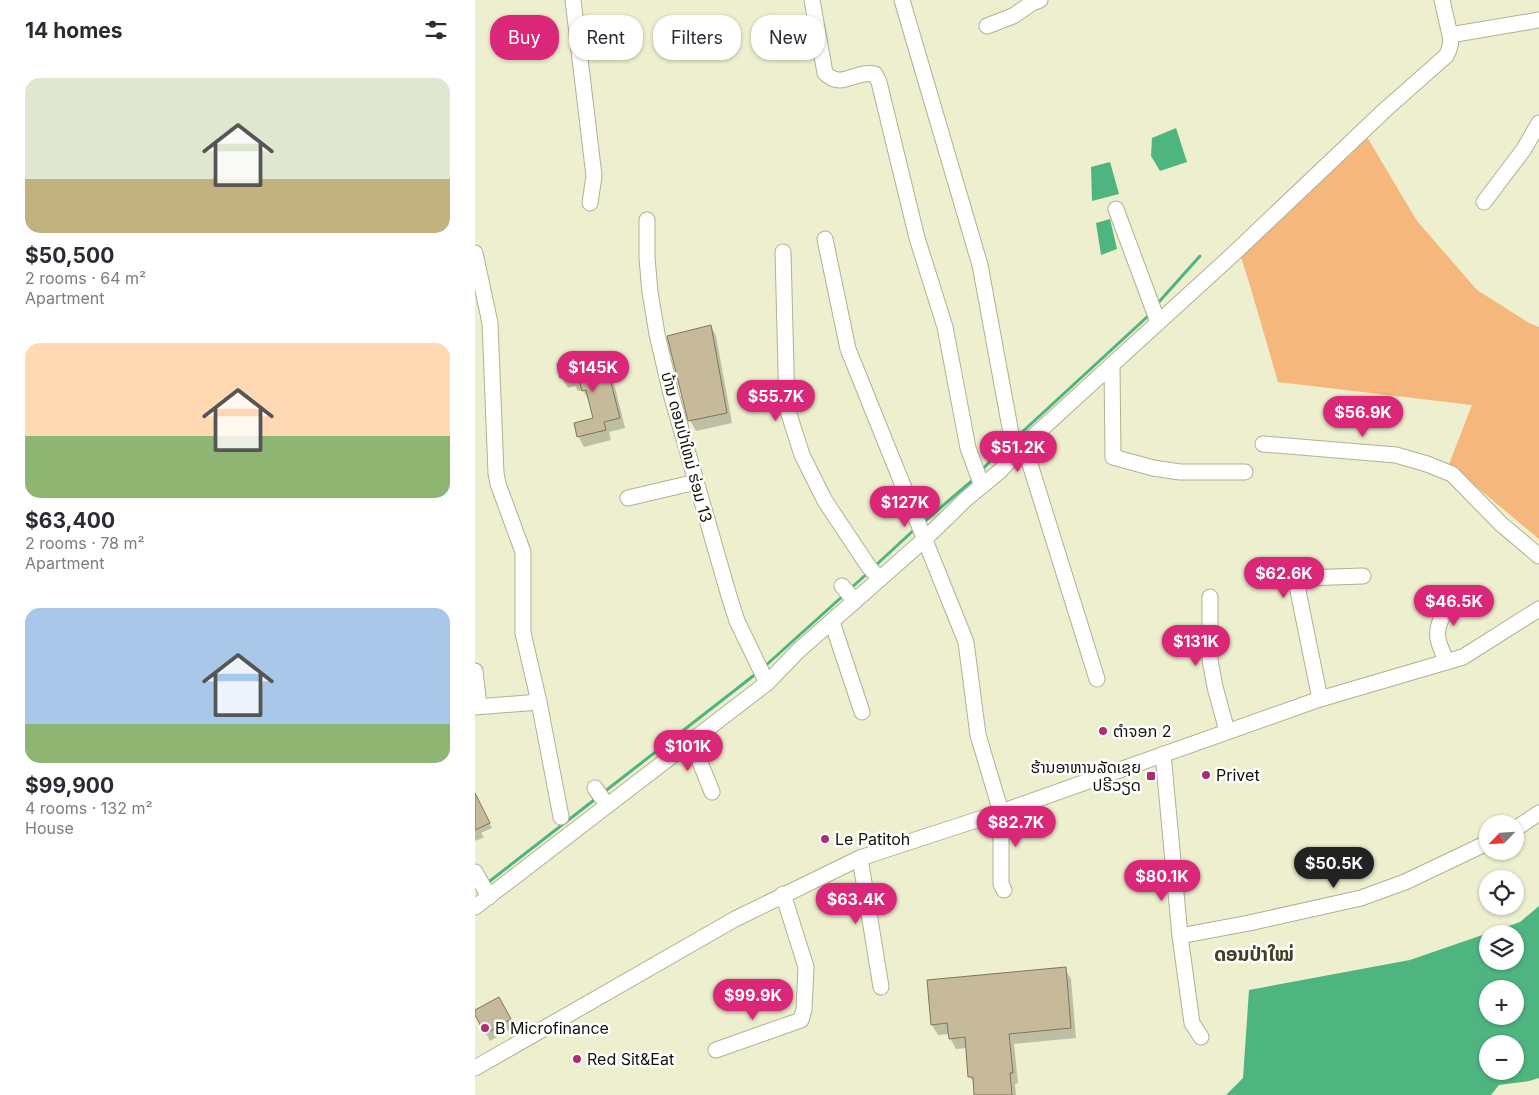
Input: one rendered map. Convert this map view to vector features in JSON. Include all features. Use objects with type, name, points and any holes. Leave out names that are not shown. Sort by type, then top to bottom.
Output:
[{"type":"street","points":[[573,0],[594,176],[590,203]]},
{"type":"street","points":[[812,0],[825,73],[830,79],[839,81],[867,72],[875,74],[879,82],[917,238],[945,328],[968,448],[979,477]]},
{"type":"street","points":[[901,0],[980,265],[1019,450],[1097,679]]},
{"type":"street","points":[[987,26],[1013,16],[1031,3],[1040,0]]},
{"type":"street","points":[[475,907],[482,885],[600,795],[691,740],[763,675],[786,663],[832,622],[848,593],[925,539],[979,477],[1000,471],[1019,450],[1229,258],[1386,109],[1446,56],[1450,50],[1451,41],[1442,0]]},
{"type":"street","points":[[1450,35],[1539,20]]},
{"type":"street","points":[[1484,202],[1524,149],[1539,123]]},
{"type":"street","points":[[1116,209],[1158,322]]},
{"type":"street","name":"ບ້ານ ດອນປ່າໃຫມ່ ຮ່ອມ 13","points":[[647,220],[647,258],[650,292],[657,334],[671,394],[737,621],[763,675]]},
{"type":"street","points":[[825,239],[848,349],[966,642],[978,735],[1001,812],[1001,884],[1004,890]]},
{"type":"street","points":[[783,252],[787,408],[802,455],[825,501],[875,573]]},
{"type":"street","points":[[475,253],[490,323],[496,473],[498,484],[523,552],[523,633],[539,702],[572,817]]},
{"type":"street","points":[[1112,364],[1113,457],[1153,468],[1180,472],[1245,472]]},
{"type":"street","points":[[1263,444],[1396,455],[1427,464],[1451,474],[1501,524],[1539,556]]},
{"type":"street","points":[[628,498],[696,482]]},
{"type":"street","points":[[1320,699],[1298,590],[1300,582],[1303,578],[1363,576]]},
{"type":"street","points":[[1447,662],[1437,633],[1439,623],[1455,594]]},
{"type":"street","points":[[1210,597],[1210,660],[1227,732]]},
{"type":"street","points":[[475,1068],[735,919],[860,858],[1001,812],[1320,699],[1463,657],[1539,609]]},
{"type":"street","points":[[832,622],[862,712]]},
{"type":"street","points":[[475,671],[477,706],[539,702]]},
{"type":"street","points":[[691,740],[712,792]]},
{"type":"street","points":[[1163,754],[1181,936],[1192,1023],[1201,1037]]},
{"type":"street","points":[[1524,823],[1539,813]]},
{"type":"street","points":[[1181,936],[1361,898],[1405,882],[1479,847]]},
{"type":"street","points":[[860,858],[881,987]]},
{"type":"street","points":[[716,1050],[801,1020],[804,1010],[807,966],[783,894]]},
{"type":"shaded area","points":[[1176,128],[1187,162],[1160,171],[1151,156],[1152,138]]},
{"type":"shaded area","points":[[1367,137],[1417,221],[1477,290],[1529,323],[1539,327],[1539,539],[1449,464],[1472,405],[1278,382],[1241,257]]},
{"type":"shaded area","points":[[1110,162],[1119,194],[1092,201],[1091,167]]},
{"type":"shaded area","points":[[1110,219],[1117,249],[1101,255],[1096,223]]},
{"type":"shaded area","points":[[1539,906],[1539,1078],[1499,1085],[1491,1095],[1226,1095],[1243,1078],[1249,990],[1410,960],[1479,936],[1479,970],[1524,970],[1524,925],[1511,925],[1520,922]]},
{"type":"building","points":[[711,325],[727,413],[688,421],[667,336]]},
{"type":"building","points":[[587,357],[589,363],[605,359],[620,418],[604,422],[606,430],[577,437],[574,423],[593,418],[586,390],[582,391],[579,380],[571,381],[570,376],[560,378],[557,364]]},
{"type":"building","points":[[475,793],[490,823],[475,830]]},
{"type":"building","points":[[1066,967],[1071,1028],[1009,1034],[1013,1073],[1010,1073],[1012,1095],[974,1095],[973,1077],[968,1077],[965,1037],[949,1039],[947,1023],[931,1025],[927,980]]},
{"type":"building","points":[[499,997],[511,1019],[485,1034],[475,1015],[475,1010]]},
{"type":"waterway","points":[[1158,303],[1200,256]]},
{"type":"waterway","points":[[1020,434],[1147,317]]},
{"type":"waterway","points":[[981,471],[1006,444]]},
{"type":"waterway","points":[[925,521],[974,479]]},
{"type":"waterway","points":[[875,566],[916,528]]},
{"type":"waterway","points":[[851,588],[869,572]]},
{"type":"waterway","points":[[764,667],[845,594]]},
{"type":"waterway","points":[[604,792],[757,673]]},
{"type":"waterway","points":[[486,884],[598,797]]},
{"type":"place","name":"ຕຳຈອກ 2","points":[[1103,731]]},
{"type":"place","name":"Privet","points":[[1206,775]]},
{"type":"place","name":"ຮ້ານອາຫານລັດເຊຍ ປຣີວຽດ","points":[[1151,776]]},
{"type":"place","name":"Le Patitoh","points":[[825,839]]},
{"type":"place","name":"B Microfinance","points":[[485,1028]]},
{"type":"place","name":"Red Sit&Eat","points":[[577,1059]]},
{"type":"district","name":"ດອນປ່າໃໝ່","points":[[1254,954]]}]
